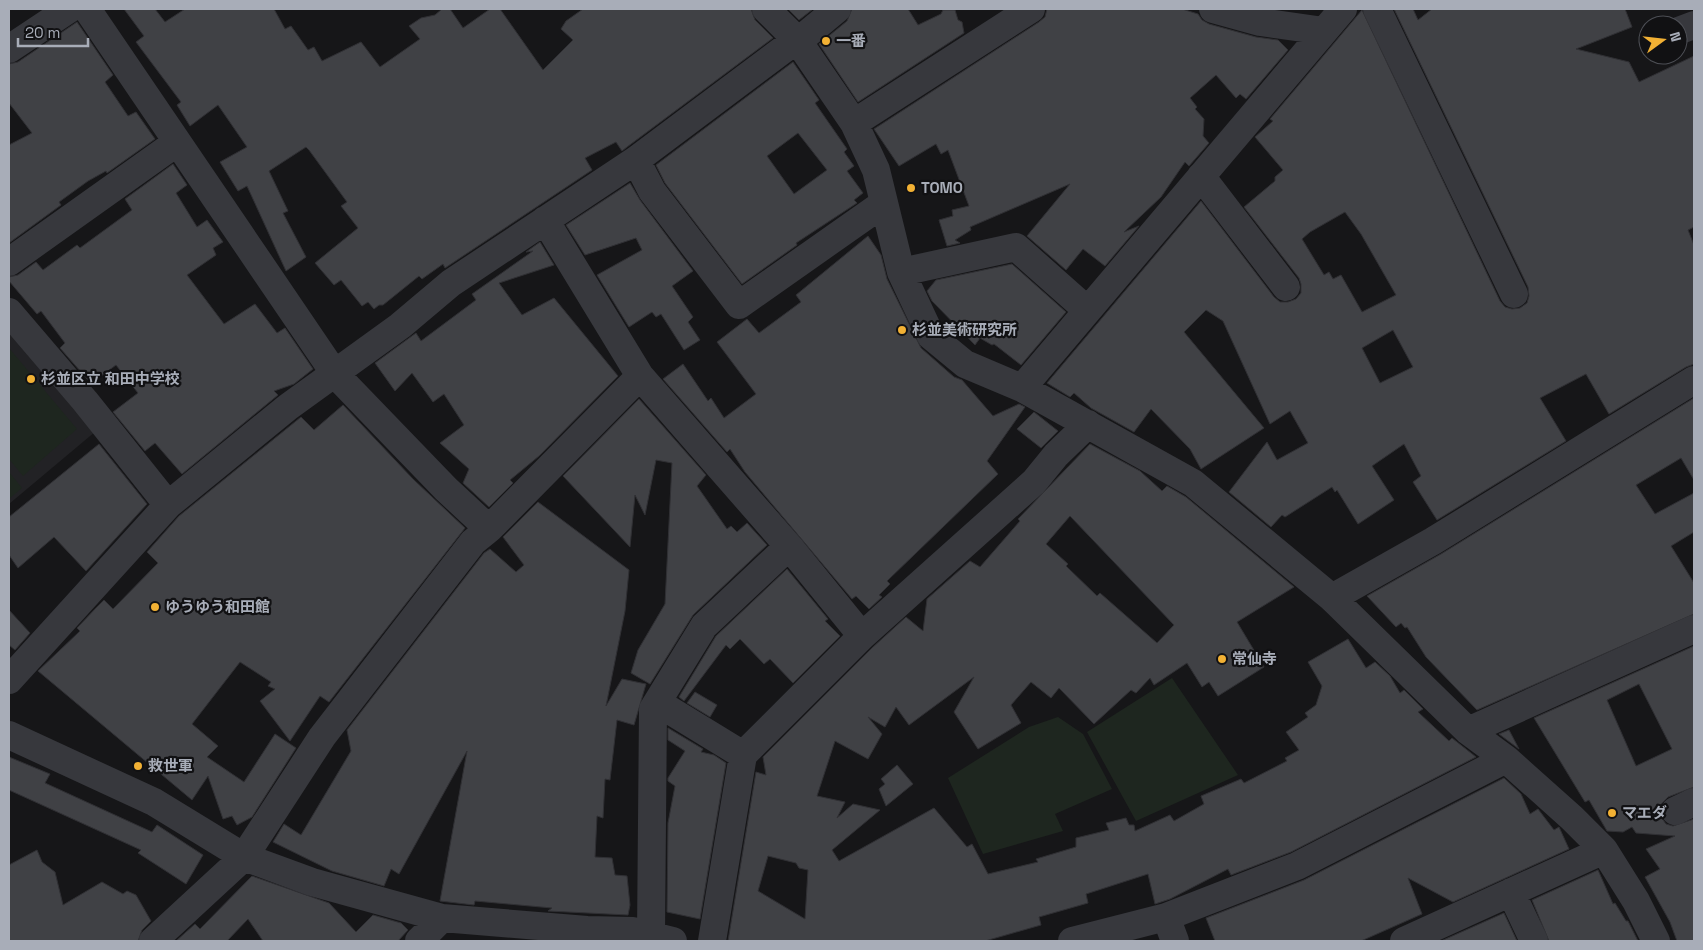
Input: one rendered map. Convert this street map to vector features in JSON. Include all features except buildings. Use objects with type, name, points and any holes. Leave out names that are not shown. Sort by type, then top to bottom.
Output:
[{"type":"street","points":[[9,49],[69,9]]},
{"type":"street","points":[[87,9],[176,143],[335,374],[446,489],[489,530]]},
{"type":"street","points":[[766,9],[798,41],[854,123],[876,170],[901,272],[931,336],[965,364],[1022,388],[1193,483],[1332,598],[1468,731],[1506,759],[1572,818],[1604,850],[1636,901],[1656,941]]},
{"type":"street","points":[[9,680],[168,505],[288,407],[400,326],[450,283],[636,160],[798,41],[837,9]]},
{"type":"street","points":[[854,123],[1032,9]]},
{"type":"street","points":[[1213,9],[1260,22],[1324,31]]},
{"type":"street","points":[[1022,388],[1343,9]]},
{"type":"street","points":[[1377,9],[1514,294]]},
{"type":"street","points":[[9,262],[176,143]]},
{"type":"street","points":[[636,160],[652,191],[740,305],[884,203]]},
{"type":"street","points":[[1201,176],[1286,287]]},
{"type":"street","points":[[546,220],[640,376],[788,546],[862,636]]},
{"type":"street","points":[[901,272],[1016,247],[1087,310]]},
{"type":"street","points":[[9,312],[85,401],[168,505]]},
{"type":"street","points":[[153,941],[244,857],[322,737],[473,542],[489,530],[640,376]]},
{"type":"street","points":[[1332,598],[1433,541],[1694,380]]},
{"type":"street","points":[[712,941],[743,755],[862,636],[1034,482],[1056,455],[1088,424]]},
{"type":"street","points":[[9,735],[154,802],[244,857],[312,882],[442,918],[647,937],[653,709],[704,626],[788,546]]},
{"type":"street","points":[[1468,731],[1694,629]]},
{"type":"street","points":[[658,702],[743,755]]},
{"type":"street","points":[[1072,941],[1170,929],[1506,759]]},
{"type":"street","points":[[1404,941],[1604,850]]},
{"type":"street","points":[[1511,892],[1534,941]]},
{"type":"street","points":[[419,941],[442,918]]},
{"type":"shaded area","name":"杉並区立 和田中学校","points":[[9,327],[96,431],[9,504]]},
{"type":"shaded area","points":[[9,348],[77,429],[23,476],[9,459]]},
{"type":"shaded area","points":[[9,472],[22,488],[9,499]]},
{"type":"shaded area","points":[[1172,678],[1238,775],[1136,821],[1087,732]]},
{"type":"shaded area","points":[[1058,717],[1083,734],[1112,789],[1055,814],[1063,831],[983,854],[948,778],[1029,727]]},
{"type":"place","name":"一番","points":[[826,41]]},
{"type":"place","name":"TOMO","points":[[911,188]]},
{"type":"place","name":"杉並美術研究所","points":[[902,330]]},
{"type":"place","name":"杉並区立 和田中学校","points":[[31,379]]},
{"type":"place","name":"ゆうゆう和田館","points":[[155,607]]},
{"type":"place","name":"常仙寺","points":[[1222,659]]},
{"type":"place","name":"救世軍","points":[[138,766]]},
{"type":"place","name":"マエダ","points":[[1612,813]]}]
